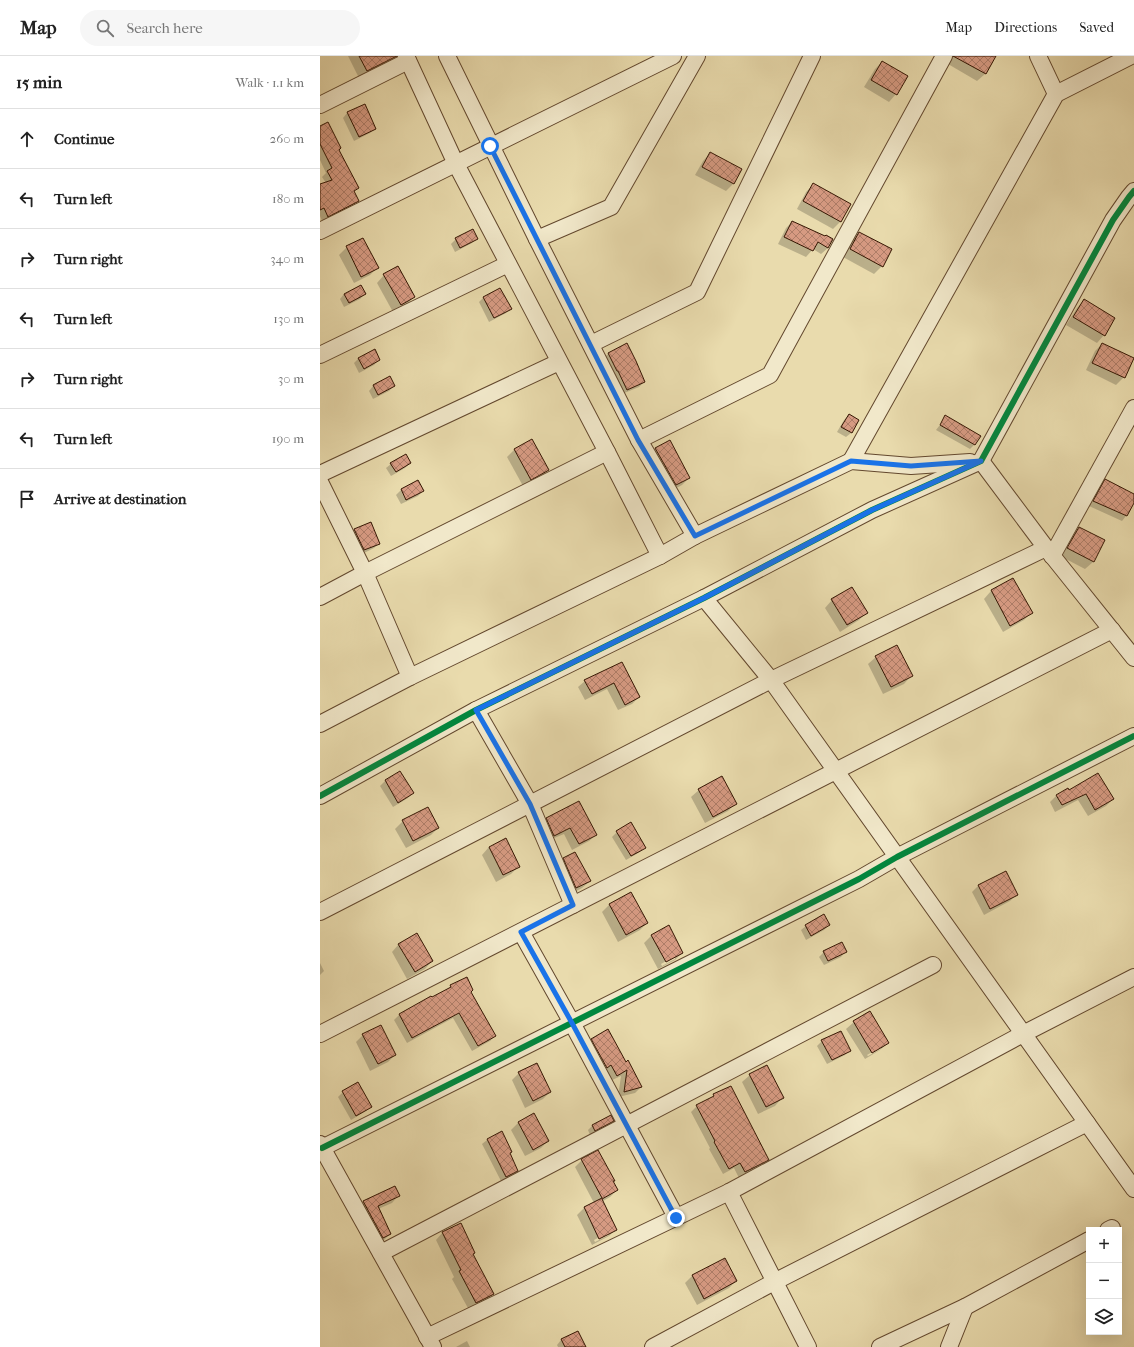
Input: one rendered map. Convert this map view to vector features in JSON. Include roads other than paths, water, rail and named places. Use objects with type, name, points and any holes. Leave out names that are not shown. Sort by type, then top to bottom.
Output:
[{"type":"street","points":[[447,56],[536,239],[591,344],[638,440],[695,536]]},
{"type":"street","points":[[320,231],[673,56]]},
{"type":"street","points":[[536,239],[611,207],[697,56]]},
{"type":"street","points":[[591,344],[697,292],[812,56]]},
{"type":"street","points":[[638,440],[770,375],[944,56]]},
{"type":"street","points":[[1038,56],[1056,94]]},
{"type":"street","points":[[851,461],[1056,94],[1132,56]]},
{"type":"street","points":[[320,105],[407,58],[456,164],[559,362],[608,452],[660,556]]},
{"type":"street","points":[[320,796],[476,710],[704,598],[872,510],[981,461],[1113,220],[1134,191]]},
{"type":"street","points":[[320,355],[508,264]]},
{"type":"street","points":[[320,474],[559,362]]},
{"type":"street","points":[[320,912],[771,680],[1049,552],[1134,408]]},
{"type":"street","points":[[320,597],[365,572],[608,452]]},
{"type":"street","points":[[320,724],[410,678],[660,556],[695,536],[851,461],[911,466],[981,461]]},
{"type":"street","points":[[981,461],[1049,552],[1134,658]]},
{"type":"street","points":[[320,482],[365,572],[410,678]]},
{"type":"street","points":[[704,598],[771,680],[1134,1189]]},
{"type":"street","points":[[320,1034],[1112,630]]},
{"type":"street","points":[[476,710],[530,804],[573,905]]},
{"type":"street","points":[[1134,736],[896,857],[852,883],[321,1146],[430,1342],[729,1192],[1023,1034],[1134,977]]},
{"type":"street","points":[[521,932],[572,1023],[676,1218]]},
{"type":"street","points":[[380,1253],[933,965]]},
{"type":"street","points":[[653,1347],[774,1282],[1087,1123]]},
{"type":"street","points":[[729,1192],[808,1347]]},
{"type":"street","points":[[880,1347],[965,1307],[1086,1242]]},
{"type":"street","points":[[949,1347],[965,1307]]}]
